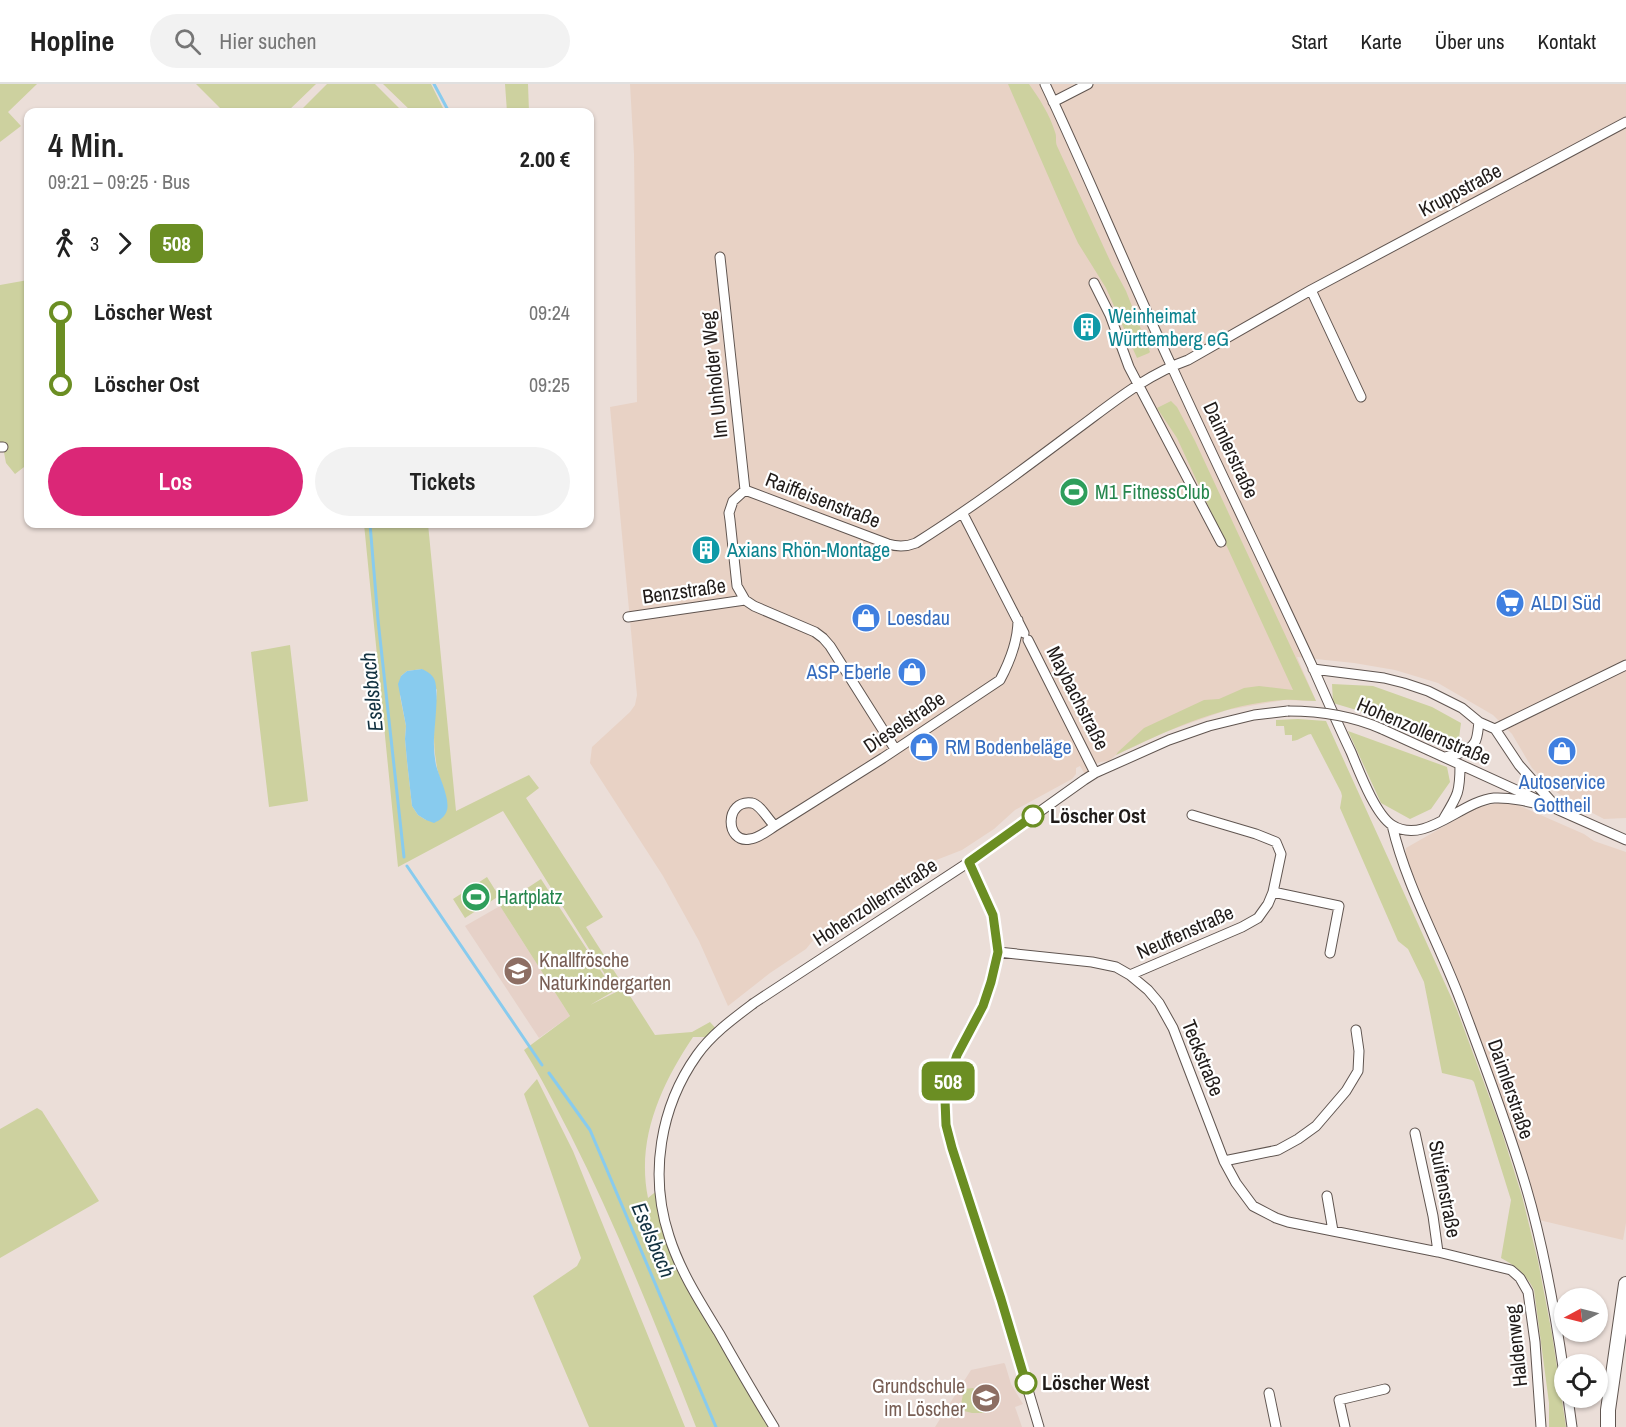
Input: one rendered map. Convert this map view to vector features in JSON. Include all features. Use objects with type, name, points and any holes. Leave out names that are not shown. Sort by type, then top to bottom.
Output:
[{"type":"street","name":"Daimlerstraße","points":[[1045,84],[1171,366],[1365,785],[1383,817],[1392,825],[1404,866],[1462,1004],[1526,1187],[1561,1354]]},
{"type":"street","points":[[1053,102],[1088,84]]},
{"type":"street","name":"Kruppstraße","points":[[1188,360],[1311,290],[1626,122]]},
{"type":"street","name":"Im Unholder Weg","points":[[720,257],[744,490]]},
{"type":"street","points":[[1094,283],[1110,315],[1129,367],[1221,542]]},
{"type":"street","points":[[1311,290],[1361,397]]},
{"type":"street","name":"Raiffeisenstraße","points":[[745,600],[737,586],[729,513],[733,501],[744,490],[898,547],[909,546],[963,514],[1138,384],[1171,366],[1188,360]]},
{"type":"street","name":"Maybachstraße","points":[[963,514],[1095,773]]},
{"type":"street","points":[[745,600],[815,632],[823,638],[895,749]]},
{"type":"street","name":"Benzstraße","points":[[628,617],[745,600]]},
{"type":"street","name":"Dieselstraße","points":[[775,826],[752,803],[739,806],[734,810],[730,824],[733,832],[744,840],[759,836],[775,826],[895,749],[1000,680],[1006,670],[1018,630],[1018,621]]},
{"type":"street","points":[[1495,729],[1507,721],[1626,665]]},
{"type":"street","points":[[1313,669],[1384,678],[1428,691],[1448,700],[1479,722],[1495,729],[1519,765],[1558,809]]},
{"type":"street","name":"Hohenzollernstraße","points":[[774,1427],[680,1264],[670,1239],[662,1205],[659,1173],[663,1128],[679,1084],[698,1053],[722,1028],[754,1003],[969,862],[1095,773],[1169,740],[1209,726],[1254,715],[1314,711],[1358,720],[1626,840]]},
{"type":"street","points":[[1445,757],[1465,751],[1475,742],[1479,722]]},
{"type":"street","points":[[1443,819],[1457,796],[1460,784],[1460,765]]},
{"type":"street","points":[[1392,825],[1414,831],[1426,828],[1472,804],[1493,798],[1517,800],[1558,809]]},
{"type":"street","name":"Neuffenstraße","points":[[1130,975],[1258,918],[1273,892],[1281,854],[1276,842],[1192,815]]},
{"type":"street","points":[[969,862],[993,915],[998,952],[983,1006],[957,1055],[947,1086],[946,1125],[1039,1427]]},
{"type":"street","points":[[1273,892],[1339,906],[1330,953]]},
{"type":"street","name":"Teckstraße","points":[[998,952],[1092,962],[1116,967],[1148,990],[1164,1010],[1173,1028],[1224,1161],[1236,1184],[1253,1206],[1288,1222],[1438,1252]]},
{"type":"street","points":[[1224,1161],[1278,1150],[1299,1139],[1316,1126],[1347,1091],[1358,1071],[1359,1052],[1356,1030]]},
{"type":"street","name":"Stuifenstraße","points":[[1415,1133],[1433,1216],[1438,1252]]},
{"type":"street","points":[[1327,1196],[1333,1232]]},
{"type":"street","name":"Haldenweg","points":[[1438,1252],[1511,1270],[1520,1278],[1528,1292],[1541,1427]]},
{"type":"street","points":[[1608,1427],[1608,1410],[1626,1284]]},
{"type":"street","points":[[1345,1427],[1339,1400],[1385,1389]]},
{"type":"street","points":[[1269,1393],[1276,1427]]},
{"type":"street","points":[[1569,1408],[1572,1427]]},
{"type":"shaded area","points":[[630,84],[1626,84],[1626,818],[1604,819],[1556,792],[1532,768],[1512,734],[1493,715],[1438,683],[1395,670],[1297,657],[1316,701],[1284,700],[1227,710],[1165,732],[1116,755],[1109,761],[1100,762],[1090,767],[1086,776],[1080,766],[1076,768],[1076,774],[1072,779],[1015,810],[994,829],[962,850],[926,864],[823,932],[806,949],[770,973],[728,1006],[699,941],[663,876],[590,763],[592,747],[630,712],[635,705],[637,695],[610,407],[637,402],[634,154]]},
{"type":"shaded area","points":[[1502,802],[1518,805],[1584,834],[1594,841],[1626,852],[1626,1223],[1623,1240],[1539,1220],[1488,1062],[1455,973],[1409,871],[1405,856],[1406,848],[1476,808]]},
{"type":"shaded area","name":"Knallfrösche Naturkindergarten","points":[[500,906],[570,1016],[539,1038],[465,926]]},
{"type":"shaded area","name":"Grundschule im Löscher","points":[[1004,1363],[1011,1384],[1023,1404],[1015,1407],[1022,1427],[935,1427],[971,1370]]},
{"type":"green space","points":[[0,84],[37,84],[8,112],[21,126],[0,142]]},
{"type":"green space","points":[[196,84],[316,84],[291,108],[220,108]]},
{"type":"green space","points":[[327,84],[375,84],[399,108],[303,108]]},
{"type":"green space","points":[[383,84],[431,84],[443,108],[408,108]]},
{"type":"green space","points":[[505,84],[528,84],[529,108],[507,108]]},
{"type":"green space","points":[[1008,84],[1029,84],[1047,113],[1056,134],[1057,146],[1126,291],[1149,353],[1137,358],[1106,288],[1078,243]]},
{"type":"green space","points":[[24,281],[24,467],[15,474],[6,463],[3,447],[0,447],[0,285]]},
{"type":"green space","points":[[1171,401],[1177,407],[1195,441],[1316,701],[1284,700],[1240,707],[1197,720],[1116,755],[1144,728],[1204,700],[1219,699],[1244,688],[1259,686],[1293,690],[1177,438],[1157,408]]},
{"type":"green space","points":[[364,528],[428,528],[456,811],[529,775],[539,788],[526,798],[603,917],[586,927],[655,1035],[692,1032],[710,1022],[719,1032],[707,1037],[693,1037],[662,1093],[654,1113],[645,1155],[648,1198],[659,1189],[670,1239],[774,1427],[696,1427],[621,1242],[588,1170],[524,1050],[570,1016],[500,906],[541,879],[614,991],[590,1005],[616,992],[503,811],[398,867]],"holes":[[[422,669],[437,690],[434,725],[435,752],[446,798],[426,820],[418,815],[412,806],[405,739],[406,726],[400,696],[401,676],[407,671]]]},
{"type":"green space","points":[[290,645],[308,801],[269,807],[251,652]]},
{"type":"green space","points":[[1332,684],[1373,686],[1432,707],[1461,723],[1459,738],[1446,746],[1363,712],[1333,703]]},
{"type":"green space","points":[[1276,720],[1326,721],[1457,1010],[1499,1123],[1522,1196],[1538,1261],[1552,1334],[1555,1354],[1554,1408],[1563,1408],[1566,1427],[1549,1427],[1549,1403],[1534,1290],[1520,1271],[1501,1258],[1511,1200],[1474,1082],[1442,1073],[1424,982],[1408,949],[1398,941],[1340,808],[1341,792],[1311,734],[1292,741],[1292,735],[1285,735],[1284,726],[1276,726]]},
{"type":"green space","points":[[1348,731],[1447,767],[1450,782],[1431,809],[1410,819],[1381,803]]},
{"type":"green space","name":"Hartplatz","points":[[487,877],[499,896],[465,918],[453,899]]},
{"type":"green space","points":[[537,1079],[573,1151],[685,1427],[589,1427],[533,1296],[577,1266],[581,1258],[524,1094]]},
{"type":"green space","points":[[37,1108],[42,1111],[99,1201],[0,1258],[0,1129]]},
{"type":"green space","points":[[973,1388],[979,1396],[984,1413],[960,1410],[964,1389]]},
{"type":"water","points":[[422,669],[431,674],[435,682],[437,699],[434,753],[448,805],[444,816],[434,823],[418,815],[412,806],[405,739],[406,726],[398,684],[401,676],[407,671]]},
{"type":"waterway","name":"Eselsbach","points":[[434,84],[447,108]]},
{"type":"waterway","name":"Eselsbach","points":[[370,528],[404,857]]},
{"type":"waterway","name":"Eselsbach","points":[[407,866],[542,1065]]},
{"type":"waterway","name":"Eselsbach","points":[[549,1073],[590,1130],[716,1427]]},
{"type":"bus line","name":"508","points":[[1026,1383],[952,1148],[946,1125],[945,1100],[957,1055],[983,1006],[998,952],[993,915],[969,862],[1033,816]]},
{"type":"place","name":"Weinheimat Württemberg eG","points":[[1087,327]]},
{"type":"place","name":"M1 FitnessClub","points":[[1074,492]]},
{"type":"place","name":"Axians Rhön-Montage","points":[[706,550]]},
{"type":"place","name":"ALDI Süd","points":[[1510,603]]},
{"type":"place","name":"Loesdau","points":[[866,618]]},
{"type":"place","name":"ASP Eberle","points":[[912,672]]},
{"type":"place","name":"RM Bodenbeläge","points":[[924,747]]},
{"type":"place","name":"Autoservice Gottheil","points":[[1562,751]]},
{"type":"place","name":"Löscher Ost","points":[[1033,816]]},
{"type":"place","name":"Hartplatz","points":[[476,897]]},
{"type":"place","name":"Knallfrösche Naturkindergarten","points":[[518,971]]},
{"type":"place","name":"Löscher West","points":[[1026,1383]]},
{"type":"place","name":"Grundschule im Löscher","points":[[986,1398]]}]
